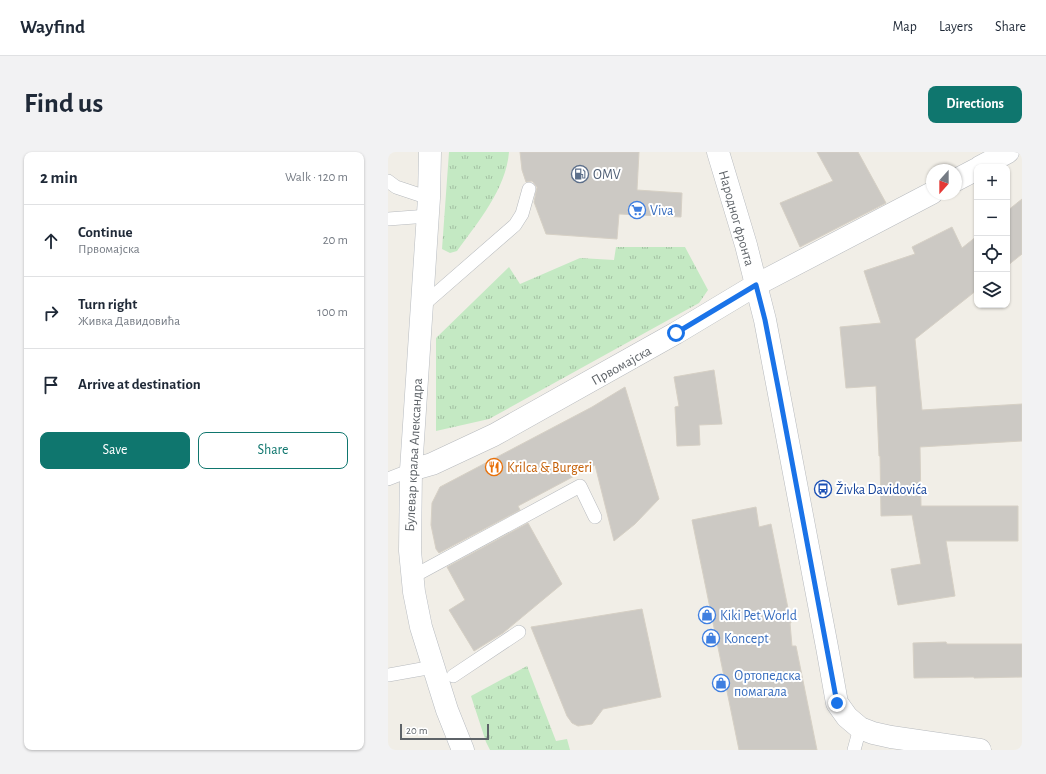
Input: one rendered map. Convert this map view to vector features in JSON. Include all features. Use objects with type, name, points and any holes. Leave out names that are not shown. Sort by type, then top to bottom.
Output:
[{"type":"street","name":"Булевар краља Александра","points":[[430,152],[428,207],[411,470],[409,524],[410,551],[416,605],[433,667],[447,710],[464,750]]},
{"type":"street","name":"Народног фронта","points":[[718,152],[746,245],[765,320],[837,703],[847,717],[860,728]]},
{"type":"street","points":[[986,164],[1008,152]]},
{"type":"street","points":[[962,177],[974,171]]},
{"type":"street","name":"Првомајска","points":[[411,470],[432,464],[494,434],[676,333],[756,285],[926,196]]},
{"type":"street","points":[[860,728],[891,737],[980,750]]},
{"type":"lane","points":[[388,181],[428,207]]},
{"type":"lane","points":[[422,306],[514,225],[522,214],[529,189]]},
{"type":"lane","points":[[388,219],[428,207]]},
{"type":"lane","points":[[388,479],[411,470]]},
{"type":"lane","points":[[412,577],[580,486],[595,518]]},
{"type":"lane","points":[[453,676],[519,632]]},
{"type":"lane","points":[[388,675],[433,667]]},
{"type":"lane","points":[[854,750],[860,728]]},
{"type":"green space","points":[[449,152],[509,152],[503,179],[490,204],[457,251],[450,253],[442,249]]},
{"type":"green space","points":[[616,247],[685,247],[708,290],[699,303],[489,419],[436,431],[436,338],[509,267],[520,284],[580,258],[614,260]]},
{"type":"green space","points":[[527,666],[556,741],[567,739],[570,750],[490,750],[471,696]]},
{"type":"building","points":[[520,152],[639,152],[637,190],[682,193],[681,217],[619,214],[617,239],[546,234],[534,202],[537,187],[532,181],[526,182],[522,170]]},
{"type":"building","points":[[817,152],[858,152],[886,203],[800,247],[780,203],[833,181]]},
{"type":"building","points":[[1022,199],[1022,254],[1010,264],[1010,236],[1010,209]]},
{"type":"building","points":[[952,227],[962,248],[974,238],[974,292],[915,339],[922,410],[1022,404],[1022,441],[920,447],[921,506],[1018,506],[1018,541],[946,541],[955,596],[898,605],[891,569],[921,564],[912,515],[881,516],[880,456],[876,386],[846,388],[840,327],[881,323],[864,271],[915,254],[912,247]]},
{"type":"building","points":[[714,370],[722,424],[699,425],[700,445],[677,446],[675,407],[679,406],[674,377]]},
{"type":"building","points":[[625,387],[659,499],[635,524],[614,541],[595,465],[518,506],[520,510],[439,553],[436,549],[431,525],[432,503],[440,487],[592,407]]},
{"type":"building","points":[[756,507],[759,527],[771,524],[791,623],[792,646],[796,646],[817,750],[739,750],[692,520]]},
{"type":"building","points":[[528,523],[562,584],[503,633],[474,651],[449,610],[465,600],[447,567]]},
{"type":"building","points":[[642,609],[661,697],[603,709],[592,724],[578,726],[572,723],[567,716],[531,627]]},
{"type":"building","points":[[946,642],[947,644],[1022,644],[1022,677],[914,678],[913,643]]},
{"type":"place","name":"OMV","points":[[580,174]]},
{"type":"place","name":"Viva","points":[[637,210]]},
{"type":"place","name":"Krilca & Burgeri","points":[[494,467]]},
{"type":"place","name":"Živka Davidovića","points":[[823,489]]},
{"type":"place","name":"Kiki Pet World","points":[[707,615]]},
{"type":"place","name":"Koncept","points":[[711,638]]},
{"type":"place","name":"Ортопедска помагала","points":[[721,683]]},
{"type":"route","points":[[676,333],[756,285],[765,320],[779,392],[837,703]]}]
